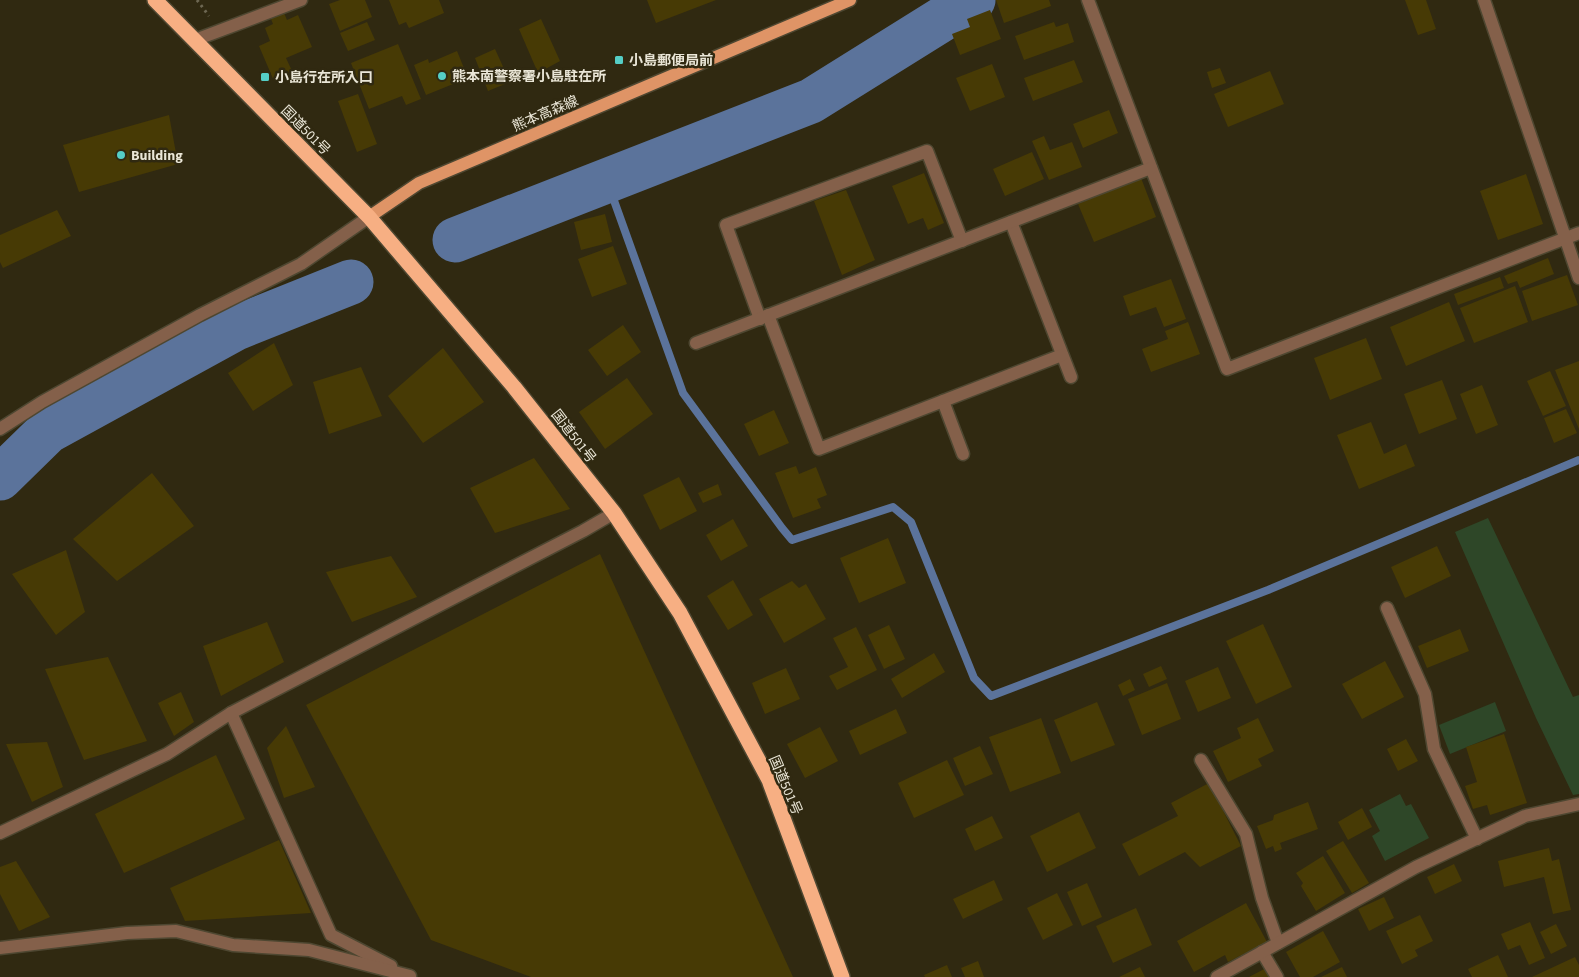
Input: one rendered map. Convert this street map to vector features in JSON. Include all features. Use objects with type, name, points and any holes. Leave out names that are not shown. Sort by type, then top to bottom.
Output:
[{"type":"highway","name":"国道501号","points":[[155,0],[369,218],[514,387],[614,513],[680,613],[770,780],[842,977]]},
{"type":"main road","name":"熊本高森線","points":[[369,218],[419,183],[850,0]]},
{"type":"street","points":[[195,40],[301,0]]},
{"type":"street","points":[[1088,0],[1228,369],[1579,233]]},
{"type":"street","points":[[1484,0],[1564,239],[1579,278]]},
{"type":"street","points":[[962,241],[927,151],[726,225],[820,448],[1062,355]]},
{"type":"street","points":[[696,343],[1152,168]]},
{"type":"street","points":[[0,430],[75,384],[301,264],[369,218]]},
{"type":"street","points":[[1012,222],[1071,377]]},
{"type":"street","points":[[943,401],[963,454]]},
{"type":"street","points":[[0,833],[167,754],[231,713],[574,536],[614,513]]},
{"type":"street","points":[[1387,608],[1425,694],[1434,749],[1476,839]]},
{"type":"street","points":[[231,713],[331,935],[411,976]]},
{"type":"street","points":[[1201,760],[1246,834],[1262,898],[1278,943]]},
{"type":"street","points":[[1217,977],[1416,867],[1525,816],[1579,804]]},
{"type":"street","points":[[0,948],[127,933],[176,931],[233,945],[309,950],[411,976]]},
{"type":"street","points":[[1262,952],[1277,977]]},
{"type":"green space","points":[[1488,518],[1573,697],[1579,695],[1579,794],[1573,795],[1536,718],[1455,532]]},
{"type":"green space","points":[[1495,702],[1506,731],[1450,754],[1439,725]]},
{"type":"green space","points":[[1400,794],[1406,806],[1411,804],[1429,838],[1385,861],[1372,836],[1380,831],[1369,810]]},
{"type":"building","points":[[340,0],[365,0],[372,17],[340,31],[329,4]]},
{"type":"building","points":[[389,0],[439,0],[444,13],[409,28],[406,22],[399,25]]},
{"type":"building","points":[[647,0],[716,0],[656,23]]},
{"type":"building","points":[[996,0],[1049,0],[1051,6],[1004,23]]},
{"type":"building","points":[[1405,0],[1426,0],[1436,29],[1418,35]]},
{"type":"building","points":[[990,10],[1001,39],[960,55],[952,34],[970,27],[967,19]]},
{"type":"building","points":[[284,13],[287,20],[298,15],[312,47],[286,58],[293,73],[274,81],[259,46],[270,41],[265,28],[273,24],[271,19]]},
{"type":"building","points":[[541,19],[560,61],[538,73],[519,29]]},
{"type":"building","points":[[367,22],[375,40],[348,51],[340,33]]},
{"type":"building","points":[[1054,22],[1056,27],[1068,23],[1074,42],[1024,60],[1015,36]]},
{"type":"building","points":[[398,44],[421,99],[406,105],[402,96],[369,109],[351,63]]},
{"type":"building","points":[[495,49],[510,82],[488,91],[475,58]]},
{"type":"building","points":[[457,51],[468,78],[426,95],[414,65],[428,59],[429,63]]},
{"type":"building","points":[[1074,60],[1083,82],[1033,101],[1024,78]]},
{"type":"building","points":[[992,64],[1005,97],[970,111],[956,78]]},
{"type":"building","points":[[1220,68],[1226,83],[1212,88],[1207,72]]},
{"type":"building","points":[[1270,71],[1284,104],[1228,127],[1214,94]]},
{"type":"building","points":[[358,94],[377,144],[357,152],[338,101]]},
{"type":"building","points":[[1109,110],[1118,133],[1083,148],[1073,124]]},
{"type":"building","name":"Building","points":[[169,115],[178,164],[79,192],[63,145]]},
{"type":"building","points":[[1044,136],[1050,150],[1072,142],[1082,167],[1049,180],[1032,141]]},
{"type":"building","points":[[1032,152],[1044,179],[1005,196],[993,169]]},
{"type":"building","points":[[924,173],[944,223],[928,230],[923,218],[908,224],[892,186]]},
{"type":"building","points":[[1526,174],[1543,224],[1498,240],[1480,191]]},
{"type":"building","points":[[1141,178],[1156,217],[1094,242],[1078,204]]},
{"type":"building","points":[[846,190],[875,260],[842,275],[814,201]]},
{"type":"building","points":[[57,210],[71,236],[3,268],[0,262],[0,235]]},
{"type":"building","points":[[605,214],[612,242],[581,250],[574,222]]},
{"type":"building","points":[[613,246],[627,284],[592,297],[578,259]]},
{"type":"building","points":[[1548,258],[1554,274],[1520,288],[1517,281],[1508,284],[1504,276]]},
{"type":"building","points":[[1567,275],[1578,305],[1532,321],[1522,291]]},
{"type":"building","points":[[1500,277],[1504,288],[1458,305],[1454,294]]},
{"type":"building","points":[[1171,279],[1186,319],[1164,327],[1156,307],[1130,316],[1123,296]]},
{"type":"building","points":[[1515,286],[1528,322],[1474,343],[1460,308]]},
{"type":"building","points":[[1449,302],[1465,341],[1406,366],[1390,327]]},
{"type":"building","points":[[1188,322],[1200,354],[1151,372],[1142,349],[1168,339],[1165,331]]},
{"type":"building","points":[[623,325],[641,352],[607,376],[588,350]]},
{"type":"building","points":[[1366,338],[1382,379],[1330,400],[1314,358]]},
{"type":"building","points":[[274,343],[293,385],[253,411],[228,373]]},
{"type":"building","points":[[443,348],[484,402],[423,443],[388,396]]},
{"type":"building","points":[[1579,361],[1579,429],[1555,370]]},
{"type":"building","points":[[361,367],[382,416],[329,434],[313,382]]},
{"type":"building","points":[[1550,371],[1566,406],[1543,416],[1527,381]]},
{"type":"building","points":[[627,378],[653,414],[605,449],[579,412]]},
{"type":"building","points":[[1442,380],[1457,419],[1419,434],[1404,394]]},
{"type":"building","points":[[1482,385],[1498,425],[1476,434],[1460,394]]},
{"type":"building","points":[[1566,409],[1577,433],[1554,443],[1544,418]]},
{"type":"building","points":[[774,410],[789,443],[759,456],[744,424]]},
{"type":"building","points":[[1371,422],[1384,454],[1406,444],[1415,466],[1359,489],[1337,435]]},
{"type":"building","points":[[534,458],[570,509],[495,533],[470,488]]},
{"type":"building","points":[[796,466],[799,474],[816,467],[827,495],[817,499],[821,508],[793,518],[775,473]]},
{"type":"building","points":[[152,473],[194,526],[117,581],[73,539]]},
{"type":"building","points":[[679,477],[697,511],[660,530],[643,495]]},
{"type":"building","points":[[718,484],[722,495],[703,503],[698,493]]},
{"type":"building","points":[[733,519],[748,546],[721,561],[706,535]]},
{"type":"building","points":[[888,538],[906,583],[859,603],[840,558]]},
{"type":"building","points":[[1437,546],[1451,576],[1405,598],[1391,567]]},
{"type":"building","points":[[66,550],[85,612],[56,635],[12,574]]},
{"type":"building","points":[[600,554],[793,977],[531,977],[431,940],[306,705]]},
{"type":"building","points":[[391,556],[417,597],[352,622],[326,572]]},
{"type":"building","points":[[733,580],[753,615],[728,630],[707,596]]},
{"type":"building","points":[[792,581],[799,588],[806,584],[826,619],[784,643],[759,599]]},
{"type":"building","points":[[267,622],[284,662],[221,696],[203,646]]},
{"type":"building","points":[[1263,624],[1292,687],[1256,704],[1226,641]]},
{"type":"building","points":[[889,625],[905,659],[884,669],[868,635]]},
{"type":"building","points":[[856,627],[877,670],[837,690],[829,676],[848,667],[833,638]]},
{"type":"building","points":[[1460,629],[1469,651],[1427,668],[1418,646]]},
{"type":"building","points":[[934,653],[945,672],[902,698],[891,679]]},
{"type":"building","points":[[108,657],[147,741],[84,760],[45,669]]},
{"type":"building","points":[[1385,661],[1404,697],[1362,719],[1342,684]]},
{"type":"building","points":[[1161,666],[1167,679],[1149,687],[1143,674]]},
{"type":"building","points":[[1218,667],[1231,698],[1198,712],[1185,681]]},
{"type":"building","points":[[786,668],[800,699],[765,714],[752,683]]},
{"type":"building","points":[[1130,679],[1135,690],[1123,696],[1118,685]]},
{"type":"building","points":[[1167,683],[1181,719],[1142,735],[1128,699]]},
{"type":"building","points":[[181,692],[194,722],[174,736],[158,703]]},
{"type":"building","points":[[1097,702],[1115,745],[1071,762],[1054,720]]},
{"type":"building","points":[[896,709],[907,733],[860,755],[849,731]]},
{"type":"building","points":[[1041,718],[1061,773],[1010,792],[989,737]]},
{"type":"building","points":[[1258,718],[1274,751],[1258,759],[1262,766],[1228,782],[1213,751],[1241,738],[1237,728]]},
{"type":"building","points":[[286,726],[315,787],[284,798],[267,748]]},
{"type":"building","points":[[820,727],[838,761],[805,778],[787,744]]},
{"type":"building","points":[[1504,734],[1527,803],[1490,815],[1487,805],[1473,809],[1465,786],[1477,782],[1466,747]]},
{"type":"building","points":[[1406,739],[1418,761],[1398,771],[1387,749]]},
{"type":"building","points":[[47,742],[63,787],[32,802],[6,744]]},
{"type":"building","points":[[980,746],[993,774],[965,786],[953,758]]},
{"type":"building","points":[[216,755],[245,819],[124,873],[95,814]]},
{"type":"building","points":[[947,760],[964,795],[914,818],[898,783]]},
{"type":"building","points":[[1209,783],[1241,846],[1200,867],[1185,852],[1139,876],[1122,844],[1178,816],[1171,803]]},
{"type":"building","points":[[1308,802],[1318,829],[1280,843],[1282,849],[1275,852],[1273,846],[1266,849],[1257,826],[1273,820],[1274,815]]},
{"type":"building","points":[[1362,808],[1372,827],[1348,840],[1338,822]]},
{"type":"building","points":[[1079,812],[1096,848],[1047,872],[1030,836]]},
{"type":"building","points":[[992,816],[1003,838],[975,851],[965,829]]},
{"type":"building","points":[[279,840],[311,913],[185,921],[170,888]]},
{"type":"building","points":[[1343,841],[1369,883],[1352,893],[1326,851]]},
{"type":"building","points":[[1549,848],[1552,861],[1559,859],[1571,910],[1553,914],[1544,877],[1504,887],[1498,861]]},
{"type":"building","points":[[1323,856],[1345,893],[1316,911],[1301,886],[1303,883],[1296,873]]},
{"type":"building","points":[[16,861],[50,917],[19,931],[0,894],[0,867]]},
{"type":"building","points":[[1454,864],[1462,881],[1435,894],[1427,877]]},
{"type":"building","points":[[994,880],[1003,900],[963,919],[953,899]]},
{"type":"building","points":[[1087,883],[1102,917],[1082,926],[1067,892]]},
{"type":"building","points":[[1057,893],[1073,925],[1043,940],[1027,908]]},
{"type":"building","points":[[1384,897],[1394,918],[1369,931],[1358,909]]},
{"type":"building","points":[[1246,903],[1267,942],[1228,962],[1225,955],[1194,972],[1177,941]]},
{"type":"building","points":[[1136,908],[1152,945],[1113,963],[1096,926]]},
{"type":"building","points":[[1420,915],[1433,941],[1415,950],[1418,956],[1402,964],[1386,931]]},
{"type":"building","points":[[1530,922],[1545,958],[1529,965],[1520,945],[1508,950],[1501,934]]},
{"type":"building","points":[[1556,924],[1567,946],[1551,954],[1540,932]]},
{"type":"building","points":[[1323,931],[1340,962],[1313,977],[1300,977],[1286,952]]},
{"type":"building","points":[[1498,955],[1508,977],[1472,977],[1468,969]]},
{"type":"building","points":[[1575,957],[1579,965],[1579,977],[1532,977]]},
{"type":"building","points":[[978,961],[984,977],[965,977],[961,968]]},
{"type":"building","points":[[947,965],[952,977],[925,977],[924,975]]},
{"type":"building","points":[[1140,967],[1145,977],[1119,977]]},
{"type":"building","points":[[1268,967],[1273,977],[1249,977]]},
{"type":"building","points":[[1342,967],[1347,977],[1321,977]]},
{"type":"waterway","points":[[455,240],[811,101],[973,0]]},
{"type":"waterway","points":[[607,181],[683,393],[782,528],[792,540],[893,507],[911,522],[974,678],[991,696],[1268,590],[1579,460]]},
{"type":"waterway","points":[[0,478],[48,431],[236,328],[351,282]]},
{"type":"place","name":"小島郵便局前","points":[[619,60]]},
{"type":"place","name":"熊本南警察署小島駐在所","points":[[442,76]]},
{"type":"place","name":"小島行在所入口","points":[[265,77]]},
{"type":"place","name":"Building","points":[[121,155]]}]
